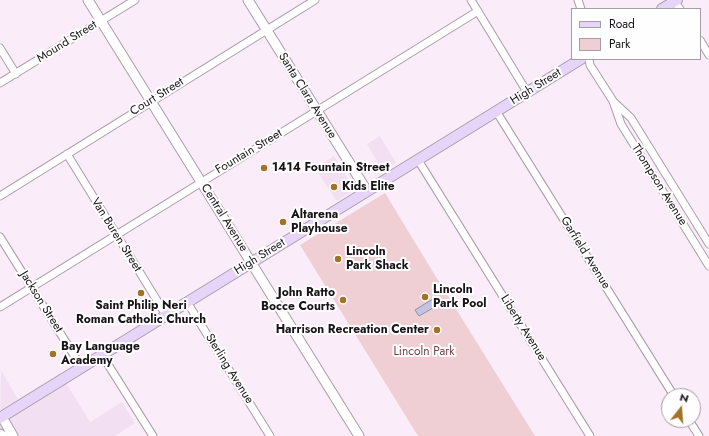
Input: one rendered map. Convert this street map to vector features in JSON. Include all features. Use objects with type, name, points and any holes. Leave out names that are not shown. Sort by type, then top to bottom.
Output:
[{"type":"main road","points":[[664,8],[676,3]]},
{"type":"main road","name":"High Street","points":[[1,418],[579,60]]},
{"type":"street","name":"Central Avenue","points":[[88,0],[359,436]]},
{"type":"street","name":"Mound Street","points":[[0,83],[135,0]]},
{"type":"street","name":"Santa Clara Avenue","points":[[248,0],[367,191]]},
{"type":"street","name":"Court Street","points":[[0,196],[315,0]]},
{"type":"street","points":[[471,0],[527,92]]},
{"type":"street","name":"Fountain Street","points":[[0,307],[478,11]]},
{"type":"street","points":[[701,42],[709,55]]},
{"type":"street","points":[[0,48],[16,74]]},
{"type":"street","name":"Thompson Avenue","points":[[589,60],[590,65],[613,102],[621,124],[709,266]]},
{"type":"street","name":"Thompson Avenue","points":[[613,102],[631,118],[709,244]]},
{"type":"street","name":"Garfield Avenue","points":[[496,112],[669,388]]},
{"type":"street","name":"Van Buren Street","points":[[67,154],[166,315]]},
{"type":"street","name":"Liberty Avenue","points":[[418,160],[590,436]]},
{"type":"street","name":"Jackson Street","points":[[0,237],[82,368]]},
{"type":"street","name":"Sterling Avenue","points":[[187,302],[270,436]]},
{"type":"street","points":[[102,355],[154,436]]},
{"type":"street","points":[[1,418],[13,436]]},
{"type":"shaded area","points":[[380,136],[396,163],[383,171],[367,144]]},
{"type":"shaded area","points":[[334,156],[354,190],[337,201],[315,168]]},
{"type":"shaded area","points":[[1,370],[18,399],[60,373],[90,422],[122,402],[135,423],[115,436],[0,436]]},
{"type":"green space","name":"Lincoln Park","points":[[385,193],[535,436],[418,436],[300,245]]},
{"type":"water","points":[[436,297],[440,304],[419,316],[415,310]]},
{"type":"place","name":"1414 Fountain Street","points":[[264,168]]},
{"type":"place","name":"Kids Elite","points":[[334,187]]},
{"type":"place","name":"Altarena Playhouse","points":[[283,222]]},
{"type":"place","name":"Lincoln Park Shack","points":[[338,259]]},
{"type":"place","name":"Saint Philip Neri Roman Catholic Church","points":[[141,293]]},
{"type":"place","name":"Lincoln Park Pool","points":[[425,297]]},
{"type":"place","name":"John Ratto Bocce Courts","points":[[343,300]]},
{"type":"place","name":"Harrison Recreation Center","points":[[437,330]]},
{"type":"place","name":"Bay Language Academy","points":[[53,354]]}]
